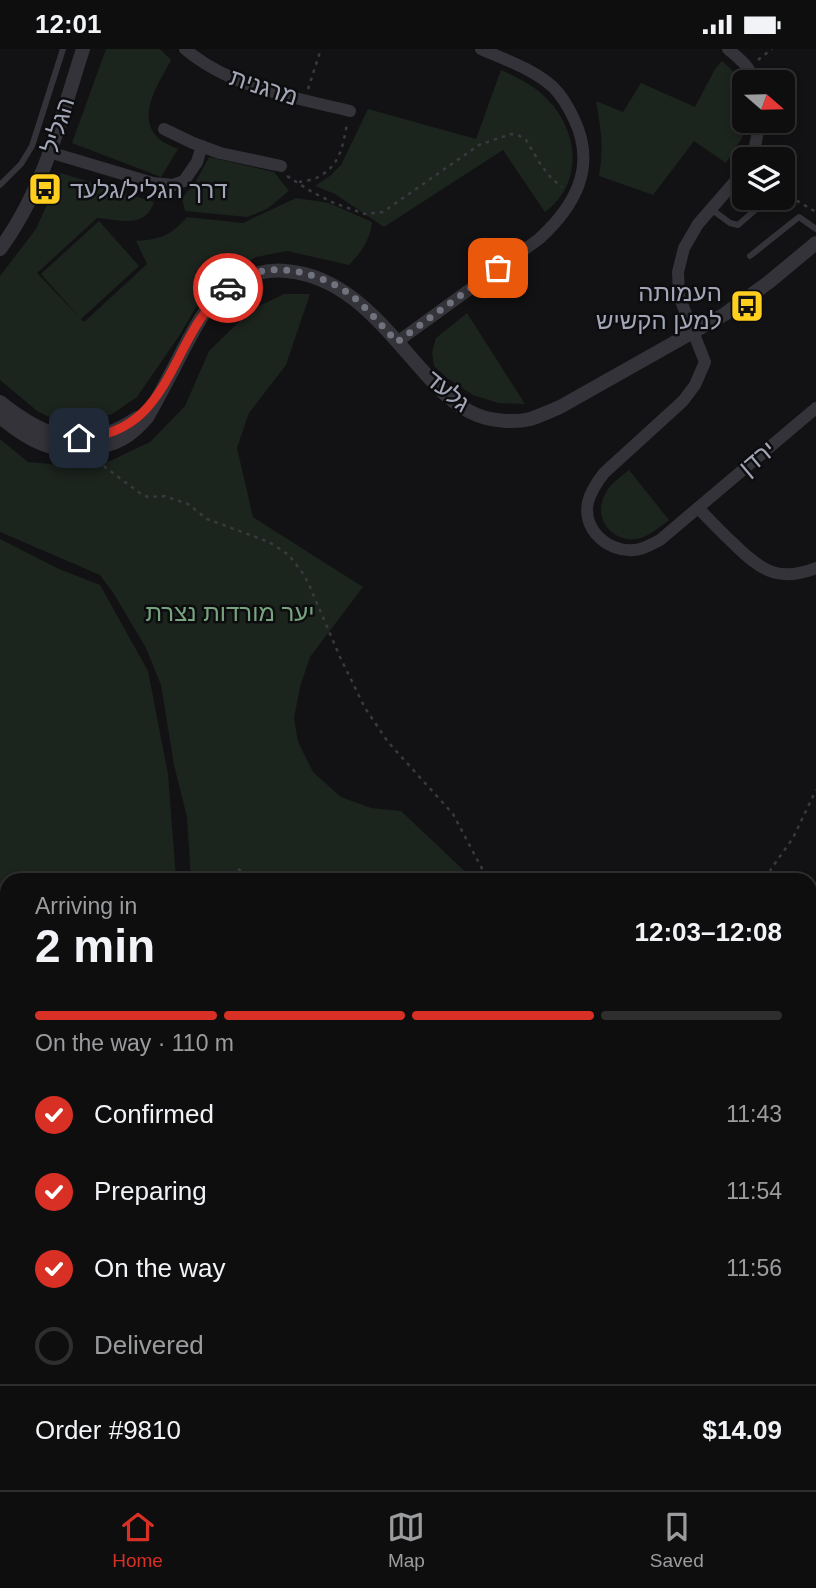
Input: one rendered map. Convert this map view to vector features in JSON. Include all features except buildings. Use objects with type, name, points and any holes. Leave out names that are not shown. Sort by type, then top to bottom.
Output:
[{"type":"street","name":"הגליל","points":[[0,249],[31,200],[83,49]]},
{"type":"street","name":"מרגנית","points":[[185,49],[219,71],[244,82],[271,92],[350,111]]},
{"type":"street","points":[[397,342],[539,239],[557,222],[570,204],[582,177],[583,153],[579,129],[569,107],[554,89],[533,73],[481,49]]},
{"type":"street","points":[[728,49],[744,62],[747,68]]},
{"type":"street","points":[[164,129],[220,153],[281,166]]},
{"type":"street","points":[[49,152],[152,183],[173,185],[184,181],[197,162],[202,146]]},
{"type":"street","points":[[693,332],[679,296],[678,272],[684,248],[698,224],[732,185]]},
{"type":"street","name":"הגליל","points":[[0,237],[31,200]]},
{"type":"street","name":"גלעד","points":[[0,417],[27,437],[63,451],[113,445],[138,428],[148,416],[198,322],[211,304],[245,277],[261,271],[281,270],[316,276],[350,295],[433,382],[461,407],[478,416],[499,420],[531,418],[560,407],[736,306],[816,243]]},
{"type":"street","name":"ירדן","points":[[693,332],[705,362],[695,385],[682,401],[604,473],[588,502],[587,516],[591,528],[597,537],[608,545],[636,550],[660,540],[816,408]]},
{"type":"street","name":"גלעד","points":[[0,402],[33,426],[48,432],[71,437],[97,437],[118,430],[142,415],[165,385]]},
{"type":"street","points":[[698,508],[752,562],[764,569],[774,573],[791,574],[816,568]]},
{"type":"lane","points":[[0,185],[21,164],[32,146],[63,49]]},
{"type":"lane","points":[[711,209],[730,223],[738,225],[755,210]]},
{"type":"lane","points":[[750,256],[799,217],[816,229]]},
{"type":"path","points":[[304,100],[321,49]]},
{"type":"path","points":[[747,68],[772,49]]},
{"type":"path","points":[[299,183],[320,177],[332,166],[342,151],[350,111]]},
{"type":"path","points":[[281,166],[287,176],[345,207],[365,214],[383,212],[480,145],[511,134],[527,140],[552,179],[574,195]]},
{"type":"path","points":[[795,200],[816,212]]},
{"type":"path","points":[[82,450],[141,494],[148,497],[164,496],[187,504],[207,519],[269,542],[289,555],[310,587],[365,708],[388,742],[453,814],[484,873]]},
{"type":"path","points":[[770,873],[793,838],[816,790]]},
{"type":"path","points":[[238,870],[243,873]]},
{"type":"green space","points":[[106,49],[160,49],[171,60],[156,88],[149,109],[152,129],[158,138],[178,149],[161,177],[72,143]]},
{"type":"green space","points":[[722,61],[732,71],[732,133],[743,133],[736,147],[732,147],[732,154],[726,163],[694,141],[653,195],[599,176],[601,139],[596,101],[623,112],[641,83],[695,107]]},
{"type":"green space","points":[[501,70],[520,79],[547,99],[566,126],[571,141],[573,157],[566,187],[558,200],[545,212],[503,150],[384,227],[335,194],[315,186],[341,165],[368,109],[476,139]]},
{"type":"green space","points":[[209,157],[274,172],[289,191],[267,209],[247,217],[185,211],[182,198],[195,183]]},
{"type":"green space","points":[[61,173],[154,202],[145,216],[131,221],[97,218],[37,273],[80,318],[41,274],[99,221],[139,266],[81,319],[84,322],[147,264],[136,241],[165,235],[187,217],[243,223],[296,198],[329,203],[372,222],[371,229],[364,246],[349,265],[287,251],[256,257],[228,273],[201,299],[137,397],[112,414],[86,422],[59,422],[37,411],[0,380],[0,276],[36,229]]},
{"type":"green space","name":"יער מורדות נצרת","points":[[284,294],[310,294],[286,365],[249,413],[237,448],[253,517],[363,587],[310,657],[294,718],[298,742],[313,772],[341,797],[371,808],[401,811],[467,873],[191,873],[187,817],[174,765],[161,685],[146,648],[100,575],[0,532],[0,439],[28,462],[83,467],[110,461],[150,442],[185,406],[209,351],[251,310]]},
{"type":"green space","points":[[467,313],[525,404],[498,403],[473,395],[434,366],[432,352],[436,338]]},
{"type":"green space","points":[[629,470],[669,520],[648,535],[632,539],[616,535],[610,530],[605,524],[601,508],[607,490]]},
{"type":"green space","points":[[0,539],[59,569],[100,585],[148,671],[168,774],[176,873],[0,873]]},
{"type":"way so far","points":[[228,288],[261,271],[281,270],[316,276],[350,295],[397,342],[498,268]]},
{"type":"place","name":"דרך הגליל/גלעד","points":[[45,189]]},
{"type":"place","name":"העמותה למען הקשיש","points":[[747,306]]},
{"type":"route","points":[[79,438],[111,433],[142,415],[165,385],[198,322],[211,304],[228,288]]}]
